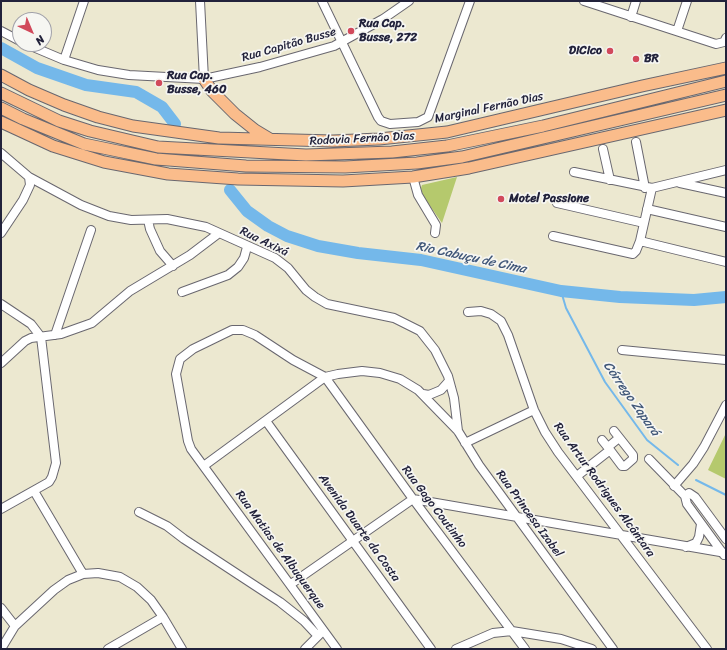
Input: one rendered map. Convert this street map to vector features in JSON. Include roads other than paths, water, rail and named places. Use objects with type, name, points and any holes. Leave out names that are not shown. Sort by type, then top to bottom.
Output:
[{"type":"highway","name":"Marginal Fernão Dias","points":[[1,75],[29,90],[64,105],[127,125],[195,136],[270,140],[357,140],[448,132],[642,86],[726,68]]},
{"type":"highway","points":[[204,79],[212,91],[235,114],[270,140]]},
{"type":"highway","name":"Rodovia Fernão Dias","points":[[1,93],[71,125],[158,147],[306,155],[392,152],[446,146],[543,126],[726,81]]},
{"type":"highway","name":"Rodovia Fernão Dias","points":[[1,108],[23,119],[84,144],[156,159],[246,166],[346,167],[417,163],[462,157],[726,94]]},
{"type":"highway","points":[[1,122],[54,146],[104,162],[168,174],[238,179],[320,181],[413,176],[499,162],[726,110]]},
{"type":"street","points":[[64,60],[84,1]]},
{"type":"street","points":[[200,1],[204,79]]},
{"type":"street","points":[[322,1],[381,121],[390,124],[418,122],[427,119],[470,1]]},
{"type":"street","name":"Rua Capitão Busse","points":[[45,52],[64,60],[98,70],[129,75],[204,79],[303,56],[342,43],[383,19],[409,1]]},
{"type":"street","points":[[584,1],[716,44],[724,42],[726,38]]},
{"type":"street","points":[[631,17],[636,1]]},
{"type":"street","points":[[677,31],[687,1]]},
{"type":"street","points":[[1,31],[12,37]]},
{"type":"street","points":[[553,236],[631,254],[636,251],[640,241],[647,209],[649,188],[636,142]]},
{"type":"street","points":[[603,149],[610,180]]},
{"type":"street","name":"Rua Axixá","points":[[1,153],[29,177],[92,210],[120,219],[167,219],[191,222],[267,254],[283,263],[296,276],[306,290],[315,298],[327,304],[394,318],[420,331],[435,350],[444,365],[454,398],[458,431]]},
{"type":"street","points":[[574,172],[649,188],[726,170]]},
{"type":"street","points":[[413,176],[418,195],[436,225],[435,233]]},
{"type":"street","points":[[1,233],[29,190],[29,177]]},
{"type":"street","points":[[677,182],[726,194]]},
{"type":"street","points":[[557,203],[644,223]]},
{"type":"street","points":[[647,209],[726,227]]},
{"type":"street","points":[[148,220],[151,232],[160,251],[173,266]]},
{"type":"street","points":[[54,335],[91,230]]},
{"type":"street","points":[[1,363],[24,341],[54,335],[92,323],[130,291],[173,266],[219,233]]},
{"type":"street","points":[[640,241],[726,262]]},
{"type":"street","points":[[182,292],[228,275],[238,267],[244,258],[248,247]]},
{"type":"street","points":[[1,304],[31,324],[41,337],[56,463],[52,477],[34,491],[1,508]]},
{"type":"street","name":"Rua Artur Rodrigues Alcântara","points":[[468,312],[491,314],[501,321],[508,335],[534,410],[545,432],[707,649]]},
{"type":"street","name":"Rua Matias de Albuquerque","points":[[325,377],[293,360],[255,335],[243,330],[232,330],[186,353],[180,359],[176,374],[185,428],[191,450],[205,466],[290,584],[320,633],[337,649]]},
{"type":"street","points":[[622,350],[726,360]]},
{"type":"street","name":"Rua Princesa Izabel","points":[[325,377],[350,372],[380,373],[400,378],[424,394],[458,431],[517,518],[613,649]]},
{"type":"street","points":[[205,466],[325,377]]},
{"type":"street","name":"Rua Gago Coutinho","points":[[325,377],[413,499],[525,649]]},
{"type":"street","points":[[424,394],[435,393],[441,390],[449,381]]},
{"type":"street","points":[[674,486],[696,459],[726,405]]},
{"type":"street","points":[[465,443],[534,410]]},
{"type":"street","name":"Avenida Duarte da Costa","points":[[266,421],[431,649]]},
{"type":"street","points":[[577,476],[609,449],[616,434],[633,454],[633,459],[625,466],[622,466],[609,449],[602,440]]},
{"type":"street","points":[[649,459],[685,496],[687,504],[725,555]]},
{"type":"street","points":[[34,491],[83,574]]},
{"type":"street","points":[[685,496],[689,493],[695,497],[726,539]]},
{"type":"street","points":[[290,584],[413,499],[725,555]]},
{"type":"street","points":[[138,512],[167,526],[184,539],[280,602],[320,633],[305,649]]},
{"type":"street","points":[[686,547],[696,543],[699,537],[701,524]]},
{"type":"street","points":[[2,646],[15,626],[54,590],[68,580],[83,574],[98,572],[120,577],[137,587],[151,600],[182,649]]},
{"type":"street","points":[[1,608],[15,626]]},
{"type":"street","points":[[108,649],[163,617]]},
{"type":"street","points":[[456,649],[493,633],[512,631],[561,639],[592,649]]},
{"type":"waterway","name":"Rio Cabuçu de Cima","points":[[1,48],[37,68],[86,85],[136,92],[162,107],[175,124]]},
{"type":"waterway","name":"Rio Cabuçu de Cima","points":[[230,190],[247,211],[268,226],[287,236],[318,246],[358,253],[421,260],[561,291],[620,297],[694,300],[726,297]]},
{"type":"waterway","name":"Córrego Zapará","points":[[561,291],[566,308],[605,382],[647,440],[678,465]]},
{"type":"waterway","name":"Córrego Zapará","points":[[696,480],[726,495]]},
{"type":"place","name":"Rua Cap. Busse, 272","points":[[351,31]]},
{"type":"place","name":"DiCico","points":[[610,51]]},
{"type":"place","name":"BR","points":[[636,59]]},
{"type":"place","name":"Rua Cap. Busse, 460","points":[[159,83]]},
{"type":"place","name":"Motel Passione","points":[[501,199]]}]
